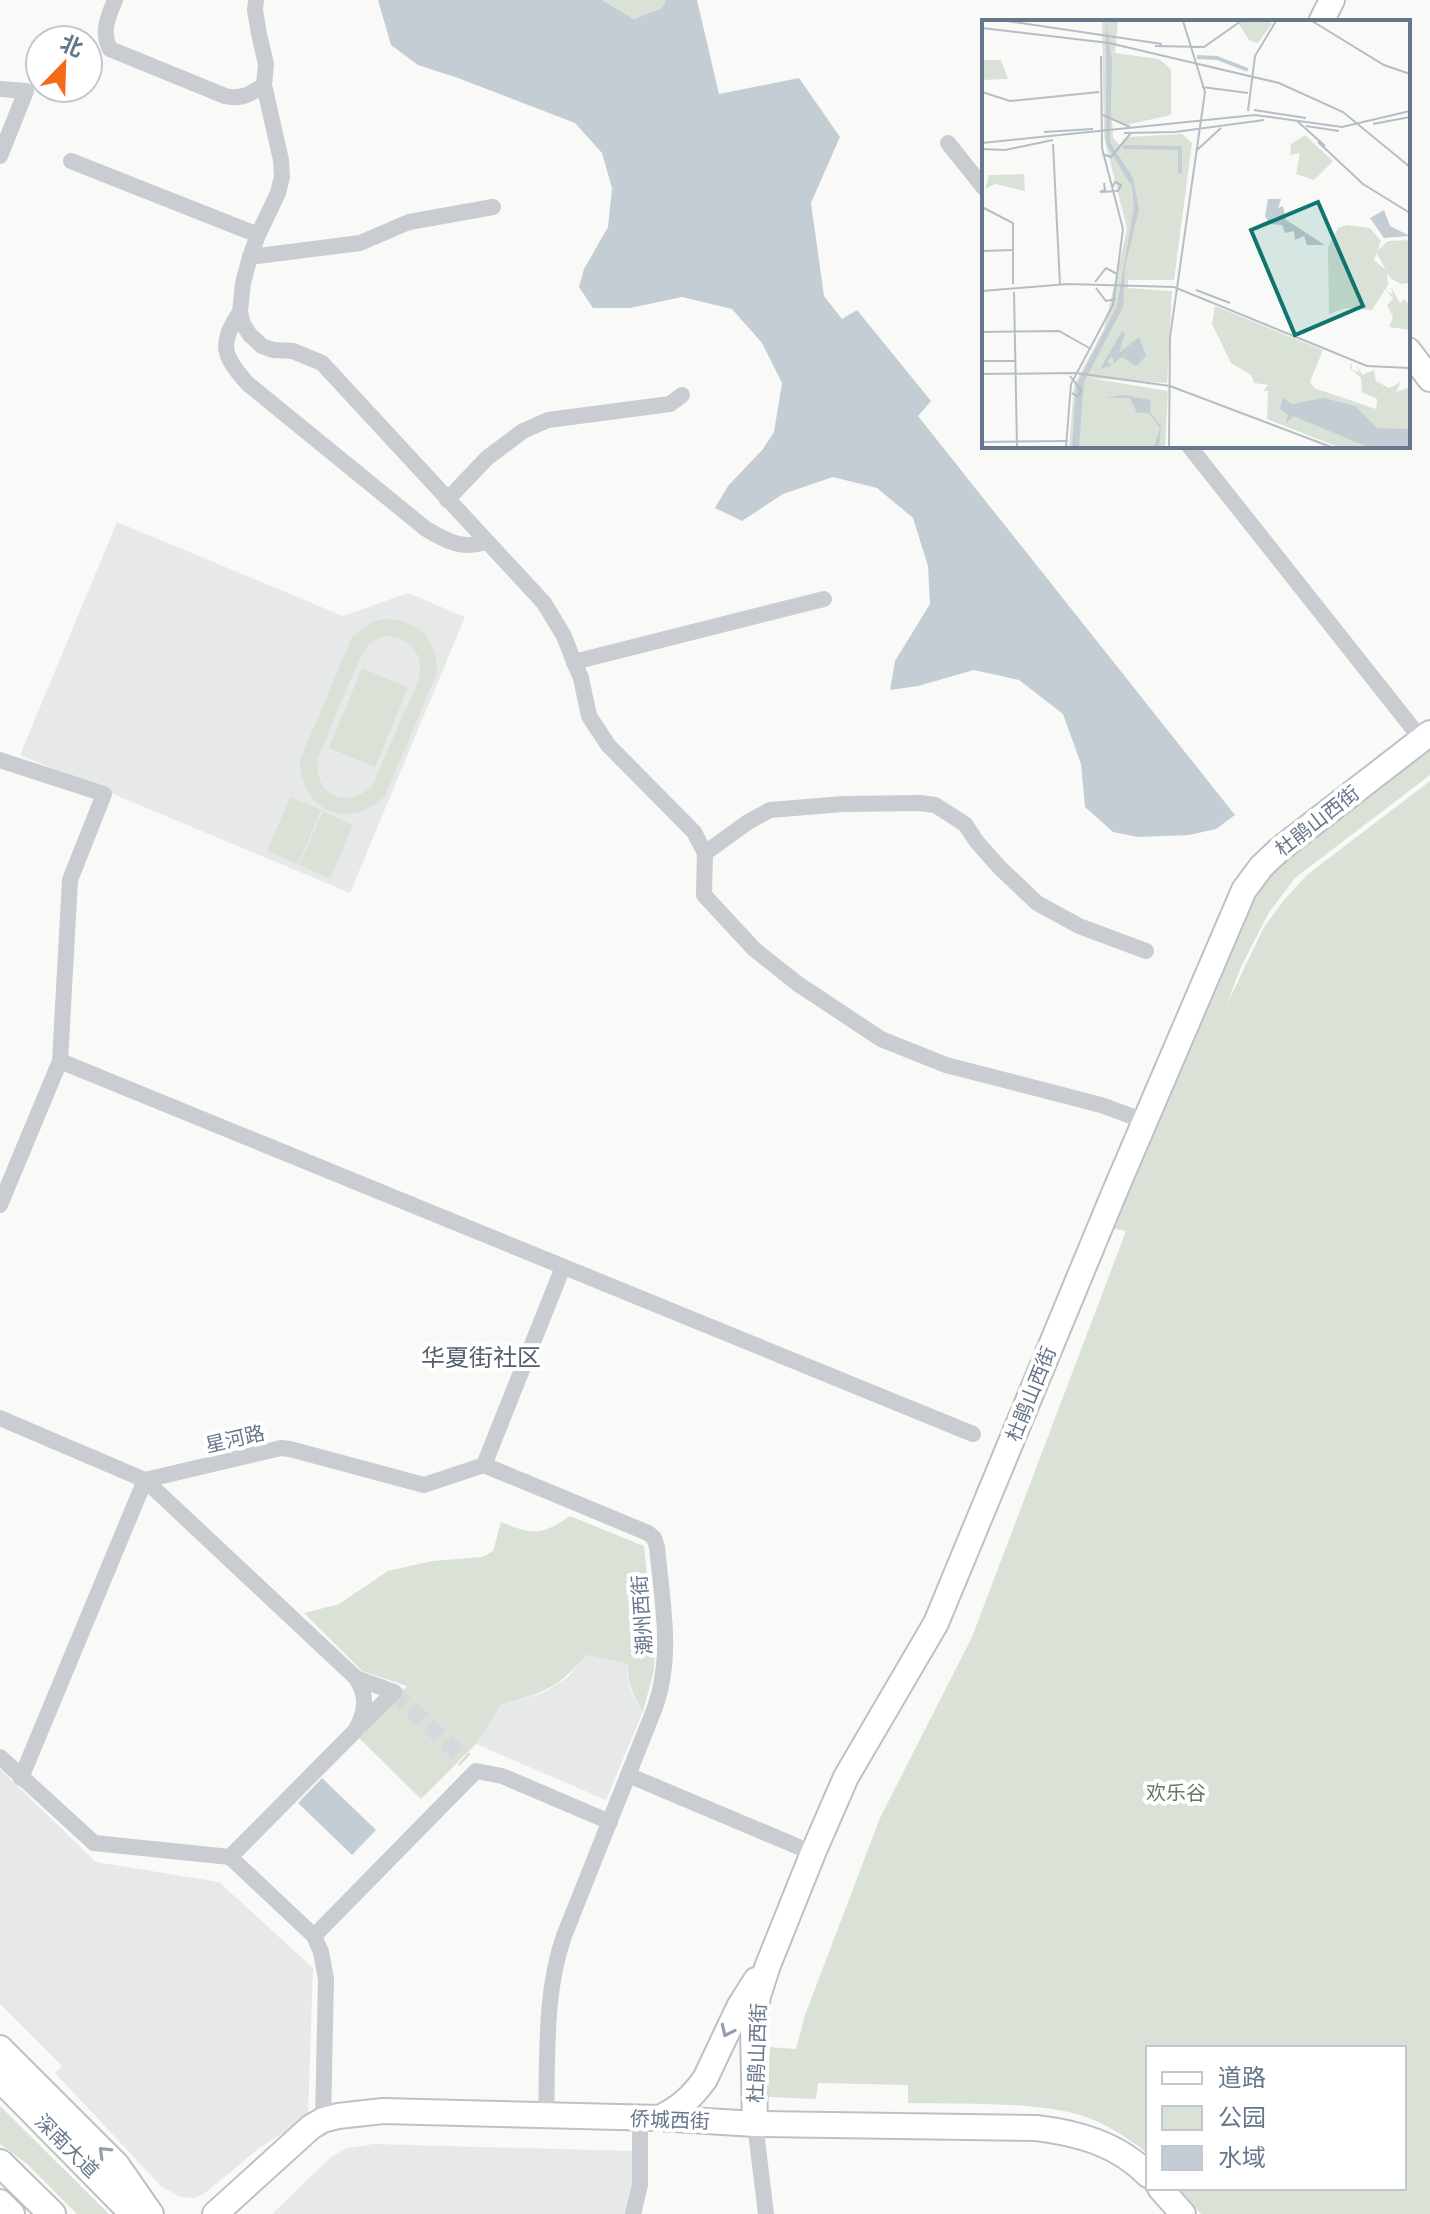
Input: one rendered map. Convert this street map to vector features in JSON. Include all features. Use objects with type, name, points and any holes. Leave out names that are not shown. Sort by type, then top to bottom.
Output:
[{"type":"main road","name":"深南大道","points":[[0,2078],[134,2214]]},
{"type":"main road","points":[[0,2163],[52,2214]]},
{"type":"street","points":[[115,0],[105,28],[110,49],[225,96],[247,97],[264,85]]},
{"type":"street","points":[[256,0],[255,10],[266,64],[264,85],[282,177],[278,193],[258,235],[243,283],[240,312],[250,335],[262,346],[293,351],[322,363],[544,603],[564,636],[581,678],[589,716],[608,745],[694,832],[705,853],[704,895],[754,949],[798,984],[881,1039],[946,1065],[1088,1102],[1145,1121]]},
{"type":"street","points":[[1322,20],[1332,0]]},
{"type":"street","points":[[0,89],[26,91],[0,156]]},
{"type":"street","points":[[948,143],[982,186]]},
{"type":"street","points":[[71,161],[258,235]]},
{"type":"street","points":[[250,257],[360,243],[409,222],[493,207]]},
{"type":"street","points":[[240,312],[229,329],[225,346],[234,368],[248,384],[426,529],[459,545],[473,546],[486,542]]},
{"type":"street","points":[[1410,353],[1430,379]]},
{"type":"street","points":[[447,500],[487,458],[523,431],[548,420],[670,404],[682,395]]},
{"type":"street","points":[[1191,448],[1426,737]]},
{"type":"street","points":[[574,662],[824,599]]},
{"type":"street","name":"杜鹃山西街","points":[[755,2124],[753,2029],[758,1996],[768,1965],[850,1768],[936,1623],[1244,890],[1280,849],[1426,737]]},
{"type":"street","points":[[0,760],[104,794],[70,880],[60,1061],[2,1194]]},
{"type":"street","points":[[705,853],[770,810],[843,804],[935,805],[965,824],[1000,868],[1037,903],[1079,926],[1146,951]]},
{"type":"street","points":[[60,1061],[973,1434]]},
{"type":"street","points":[[484,1465],[563,1267]]},
{"type":"street","points":[[0,1418],[145,1480],[356,1678],[362,1686],[365,1703],[355,1731]]},
{"type":"street","name":"星河路","points":[[145,1480],[281,1448],[416,1485],[484,1465]]},
{"type":"street","name":"潮州西街","points":[[484,1465],[648,1533],[654,1538],[658,1562],[666,1666],[660,1695],[555,1965],[550,1995],[546,2116]]},
{"type":"street","points":[[21,1778],[145,1480]]},
{"type":"street","points":[[230,1857],[394,1692],[356,1678]]},
{"type":"street","points":[[0,1757],[94,1843],[230,1857],[314,1936],[321,1952],[326,1979],[323,2120]]},
{"type":"street","points":[[314,1936],[470,1766],[502,1776],[610,1822]]},
{"type":"street","points":[[628,1775],[813,1853]]},
{"type":"street","points":[[633,2214],[650,2118],[681,2106],[697,2090],[747,1993],[768,1965]]},
{"type":"street","points":[[0,2048],[117,2165],[151,2214]]},
{"type":"street","name":"侨城西街","points":[[215,2214],[300,2136],[323,2120],[383,2111],[755,2124],[1036,2128],[1066,2131],[1095,2140],[1119,2152],[1146,2173]]},
{"type":"street","points":[[755,2124],[766,2214]]},
{"type":"street","points":[[1162,2190],[1183,2214]]},
{"type":"street","points":[[0,2202],[12,2214]]},
{"type":"shaded area","points":[[117,522],[343,616],[408,593],[465,617],[350,893],[20,755]]},
{"type":"shaded area","points":[[587,1655],[628,1664],[631,1691],[643,1711],[606,1800],[476,1744],[502,1704],[543,1693],[567,1678]]},
{"type":"shaded area","points":[[0,1769],[96,1862],[219,1882],[313,1968],[308,2117],[258,2149],[195,2198],[180,2197],[161,2186],[55,2073],[62,2066],[0,2004]]},
{"type":"shaded area","points":[[374,2144],[635,2151],[636,2191],[629,2214],[272,2214],[331,2157],[348,2148]]},
{"type":"green space","points":[[602,0],[666,0],[662,8],[634,19]]},
{"type":"green space","points":[[396,620],[424,634],[434,650],[437,673],[385,796],[357,813],[342,814],[329,811],[308,792],[302,778],[300,760],[352,637],[372,622]],"holes":[[[386,636],[409,644],[418,655],[419,679],[372,786],[362,794],[351,797],[332,794],[319,779],[319,755],[361,655],[371,642]]]},
{"type":"green space","points":[[362,668],[408,688],[375,767],[329,748]]},
{"type":"green space","name":"欢乐谷","points":[[1430,742],[1430,775],[1295,878],[1268,914],[1241,967],[1226,1006],[1264,927],[1284,900],[1308,874],[1430,781],[1430,2214],[1201,2214],[1181,2190],[1406,2190],[1406,2046],[1146,2046],[1146,2152],[1105,2125],[1069,2112],[1024,2106],[908,2103],[908,2085],[818,2083],[816,2099],[768,2097],[770,2047],[796,2049],[805,2015],[880,1818],[972,1637],[1126,1231],[1110,1228],[1252,884]]},
{"type":"green space","points":[[290,797],[321,810],[298,864],[267,851]]},
{"type":"green space","points":[[323,811],[353,825],[330,879],[299,865]]},
{"type":"green space","points":[[570,1516],[644,1546],[655,1651],[654,1671],[643,1711],[631,1689],[628,1664],[587,1655],[549,1688],[502,1704],[476,1744],[421,1799],[358,1737],[407,1686],[362,1671],[304,1613],[339,1604],[388,1571],[432,1561],[482,1557],[493,1551],[501,1522],[536,1531]]},
{"type":"green space","points":[[0,2106],[109,2214],[77,2214],[27,2164],[0,2144]]},
{"type":"water","points":[[378,0],[602,0],[634,19],[662,8],[666,0],[697,0],[719,94],[799,78],[840,137],[811,203],[824,296],[842,319],[857,310],[931,401],[918,416],[1235,815],[1216,829],[1189,835],[1138,837],[1113,832],[1085,807],[1081,764],[1063,714],[1019,680],[974,670],[918,686],[890,690],[895,661],[930,604],[928,566],[913,518],[877,488],[833,477],[783,494],[742,521],[715,508],[728,486],[763,449],[774,432],[782,383],[762,343],[732,309],[682,297],[630,308],[593,308],[579,287],[584,269],[608,227],[612,188],[602,153],[575,123],[418,65],[391,45]]},
{"type":"water","points":[[322,1778],[376,1830],[352,1855],[298,1803]]},
{"type":"tunnel","points":[[394,1692],[465,1760]]},
{"type":"district","name":"华夏街社区","points":[[481,1358]]}]
